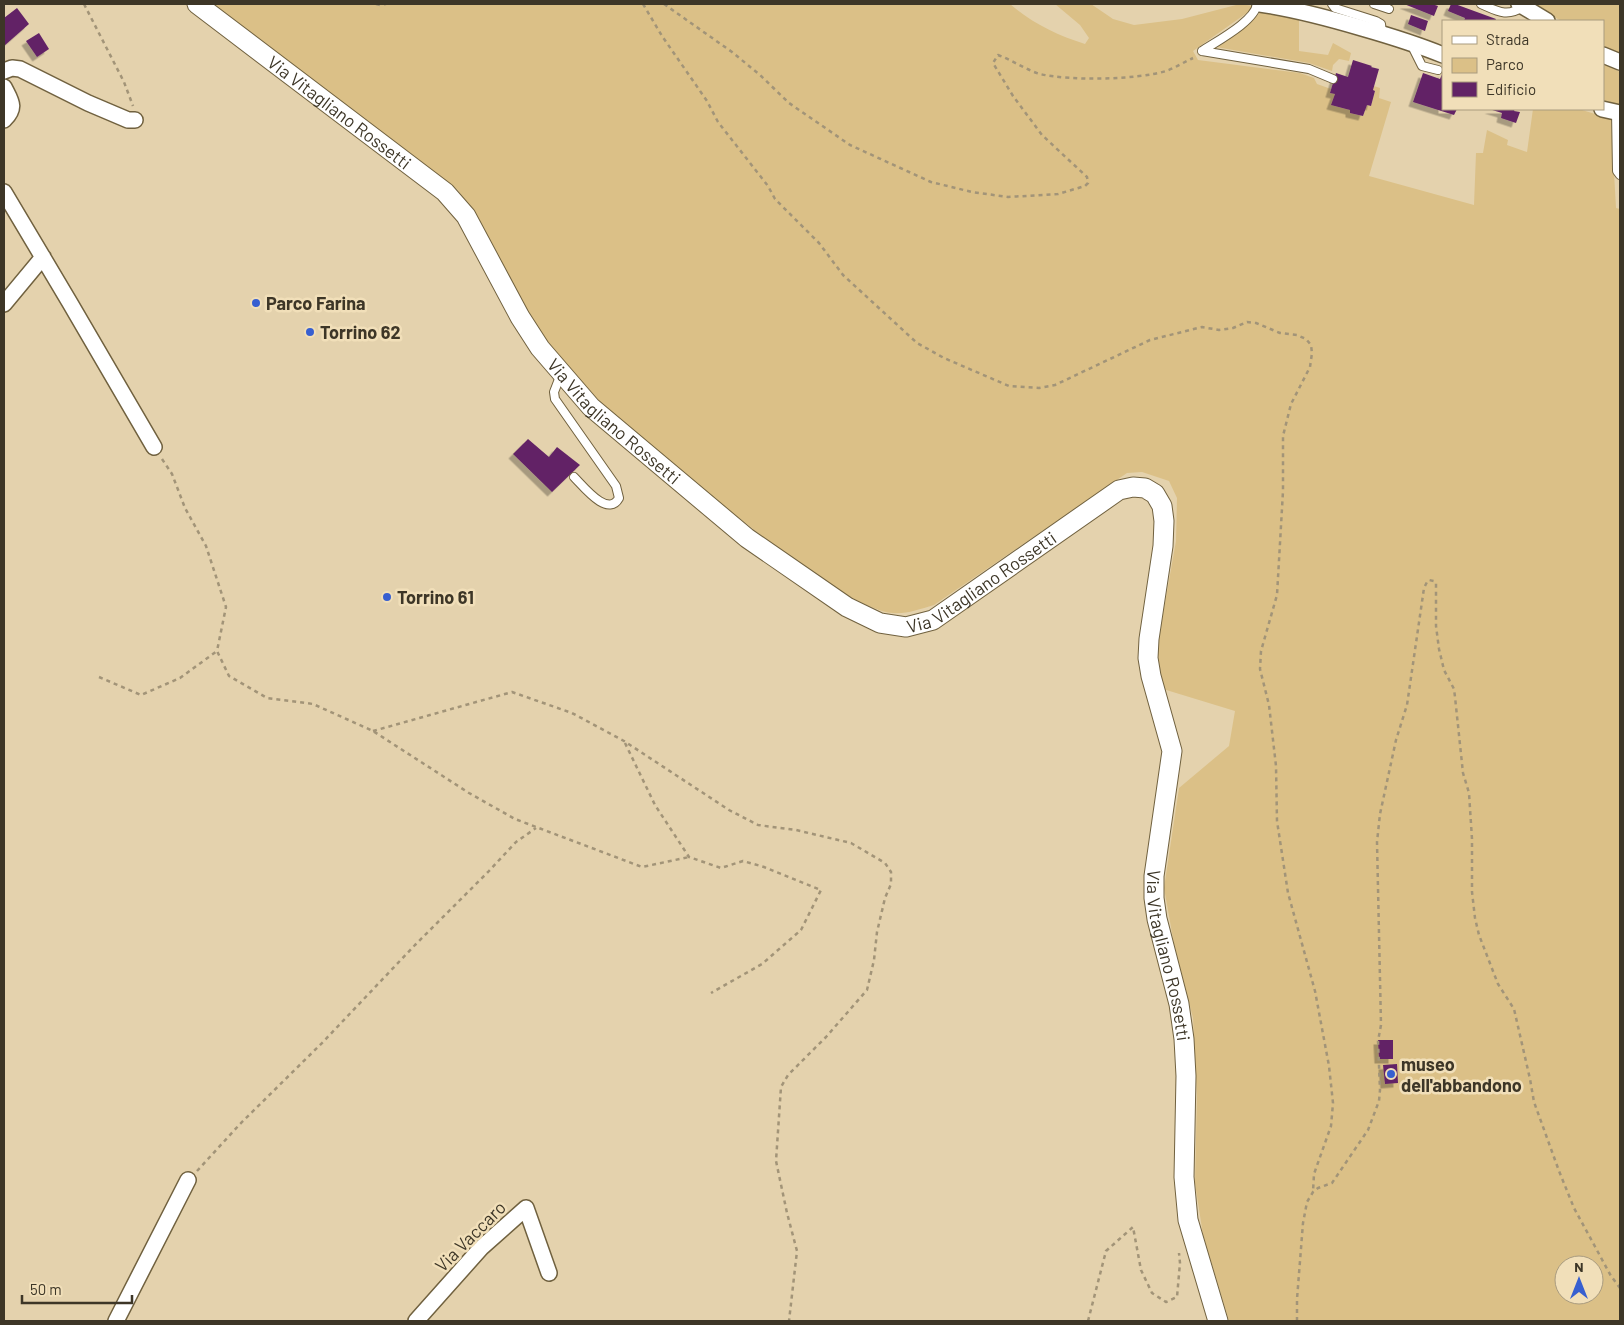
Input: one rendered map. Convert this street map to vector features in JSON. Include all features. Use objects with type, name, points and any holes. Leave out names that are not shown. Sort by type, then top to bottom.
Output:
[{"type":"street","name":"Via Vitagliano Rossetti","points":[[198,4],[445,192],[466,216],[520,317],[540,348],[591,407],[747,538],[847,607],[880,624],[906,627],[933,620],[1119,490],[1133,487],[1145,488],[1155,494],[1162,506],[1164,521],[1163,546],[1149,639],[1148,658],[1151,676],[1172,751],[1154,876],[1154,898],[1157,919],[1179,1004],[1184,1039],[1186,1076],[1184,1177],[1188,1220],[1218,1321]]},
{"type":"street","points":[[1259,4],[1289,8],[1318,15],[1382,33],[1442,55]]},
{"type":"street","points":[[1522,5],[1545,20]]},
{"type":"street","points":[[1604,55],[1620,62]]},
{"type":"street","points":[[4,71],[12,68],[20,69],[88,103],[128,120],[135,120]]},
{"type":"street","points":[[4,86],[13,107],[10,114],[4,120]]},
{"type":"street","points":[[4,192],[154,447]]},
{"type":"street","points":[[4,304],[43,257]]},
{"type":"street","points":[[116,1321],[188,1180]]},
{"type":"street","name":"Via Vaccaro","points":[[416,1321],[481,1248],[526,1208],[550,1273]]},
{"type":"lane","points":[[1202,51],[1246,22],[1259,4]]},
{"type":"lane","points":[[1332,4],[1335,8],[1376,21],[1381,24],[1382,33]]},
{"type":"lane","points":[[1374,4],[1389,9]]},
{"type":"lane","points":[[1481,4],[1510,13],[1516,12],[1522,5]]},
{"type":"lane","points":[[1416,44],[1414,50],[1422,66],[1438,70]]},
{"type":"lane","points":[[1202,51],[1309,69],[1333,80]]},
{"type":"lane","points":[[1613,111],[1617,171],[1620,175]]},
{"type":"lane","points":[[562,374],[554,392],[555,400],[616,486],[619,498],[616,504],[611,506],[604,505],[574,477]]},
{"type":"path","points":[[84,4],[124,82],[135,112],[135,120]]},
{"type":"path","points":[[376,4],[386,4]]},
{"type":"path","points":[[643,4],[662,36],[707,101],[718,122],[768,186],[775,199],[819,243],[850,281],[917,343],[944,358],[1009,386],[1039,388],[1055,385],[1150,340],[1202,327],[1219,330],[1233,328],[1247,322],[1256,322],[1280,333],[1296,335],[1306,339],[1311,345],[1310,367],[1291,404],[1283,436],[1283,491],[1277,595],[1262,651],[1260,669],[1269,705],[1276,766],[1277,822],[1288,892],[1315,992],[1329,1066],[1333,1103],[1331,1126],[1314,1174],[1313,1192]]},
{"type":"path","points":[[664,4],[732,52],[760,75],[789,103],[850,145],[931,182],[972,192],[1008,197],[1058,194],[1085,186],[1088,183],[1087,177],[1042,135],[1013,96],[993,63],[998,56],[1039,73],[1064,77],[1119,77],[1145,75],[1167,70],[1198,56],[1202,51]]},
{"type":"path","points":[[154,447],[172,474],[185,508],[206,546],[226,606],[217,651],[229,676],[268,698],[314,704],[373,731],[469,793],[515,820],[536,828],[642,866],[689,857],[721,868],[743,861],[764,867],[821,890],[801,930],[762,964],[711,993]]},
{"type":"path","points":[[1297,1321],[1296,1299],[1303,1222],[1307,1202],[1318,1188],[1332,1183],[1368,1130],[1379,1100],[1378,1040],[1381,1025],[1377,842],[1380,814],[1396,740],[1407,705],[1424,588],[1427,582],[1432,580],[1436,583],[1437,587],[1436,626],[1439,649],[1444,670],[1454,689],[1463,773],[1469,792],[1472,839],[1472,892],[1479,935],[1498,984],[1514,1009],[1534,1102],[1559,1171],[1574,1208],[1610,1276],[1620,1288]]},
{"type":"path","points":[[99,677],[142,694],[180,678],[217,651]]},
{"type":"path","points":[[373,731],[512,692],[572,713],[624,741],[729,810],[758,825],[796,830],[851,843],[885,863],[891,872],[891,884],[885,898],[877,932],[874,960],[867,990],[826,1037],[788,1075],[781,1087],[776,1161],[786,1212],[798,1251],[789,1321]]},
{"type":"path","points":[[624,741],[655,805],[689,857]]},
{"type":"path","points":[[188,1180],[240,1124],[323,1042],[516,842],[536,828]]},
{"type":"path","points":[[1088,1321],[1106,1251],[1133,1227],[1141,1270],[1152,1293],[1166,1302],[1177,1296],[1180,1263],[1178,1245]]},
{"type":"green space","points":[[209,4],[1010,4],[1045,28],[1085,44],[1089,38],[1080,25],[1055,4],[1091,4],[1113,19],[1134,25],[1182,19],[1240,4],[1253,6],[1251,10],[1193,51],[1198,60],[1300,73],[1314,78],[1317,84],[1331,89],[1330,93],[1335,94],[1332,105],[1350,110],[1350,113],[1363,116],[1367,105],[1371,106],[1375,91],[1373,90],[1374,86],[1380,88],[1379,98],[1391,102],[1369,176],[1474,205],[1476,153],[1483,153],[1487,130],[1508,140],[1507,145],[1527,152],[1533,110],[1582,110],[1611,119],[1616,208],[1620,209],[1620,1321],[1229,1321],[1203,1235],[1195,1183],[1197,1096],[1193,1018],[1174,944],[1164,888],[1179,788],[1229,746],[1235,711],[1163,689],[1157,648],[1176,541],[1177,498],[1169,481],[1142,472],[1127,473],[934,605],[900,613],[879,610],[843,593],[808,571],[664,459],[613,415],[566,367],[545,341],[521,304],[458,190]]},
{"type":"green space","points":[[1534,4],[1620,4],[1620,56],[1604,49],[1604,20],[1559,20]]},
{"type":"green space","points":[[1264,8],[1299,15],[1299,51],[1328,55],[1333,43],[1351,53],[1349,61],[1339,59],[1333,65],[1332,71],[1309,63],[1216,47],[1255,18]]},
{"type":"green space","points":[[1604,64],[1620,72],[1620,108],[1604,104]]},
{"type":"building","points":[[1404,4],[1432,4],[1438,6],[1434,16]]},
{"type":"building","points":[[1451,4],[1455,4],[1496,19],[1464,20],[1465,18],[1448,11]]},
{"type":"building","points":[[17,8],[29,24],[4,46],[4,18]]},
{"type":"building","points":[[1411,15],[1428,21],[1425,31],[1408,24]]},
{"type":"building","points":[[39,33],[49,49],[37,57],[26,41]]},
{"type":"building","points":[[1353,60],[1379,69],[1371,106],[1367,105],[1363,116],[1331,105],[1335,94],[1330,93],[1336,73],[1348,77]]},
{"type":"building","points":[[1423,73],[1440,79],[1442,74],[1442,110],[1456,110],[1454,115],[1413,102]]},
{"type":"building","points":[[1492,110],[1514,110],[1520,112],[1516,123],[1501,118],[1502,113]]},
{"type":"building","points":[[528,439],[549,457],[557,447],[580,465],[552,492],[513,454]]},
{"type":"building","points":[[1378,1040],[1393,1040],[1393,1059],[1379,1059]]},
{"type":"building","name":"museo dell'abbandono","points":[[1397,1064],[1398,1083],[1385,1084],[1383,1065]]},
{"type":"place","name":"Parco Farina","points":[[256,303]]},
{"type":"place","name":"Torrino 62","points":[[310,332]]},
{"type":"place","name":"Torrino 61","points":[[387,597]]},
{"type":"place","name":"museo dell'abbandono","points":[[1391,1074]]}]
